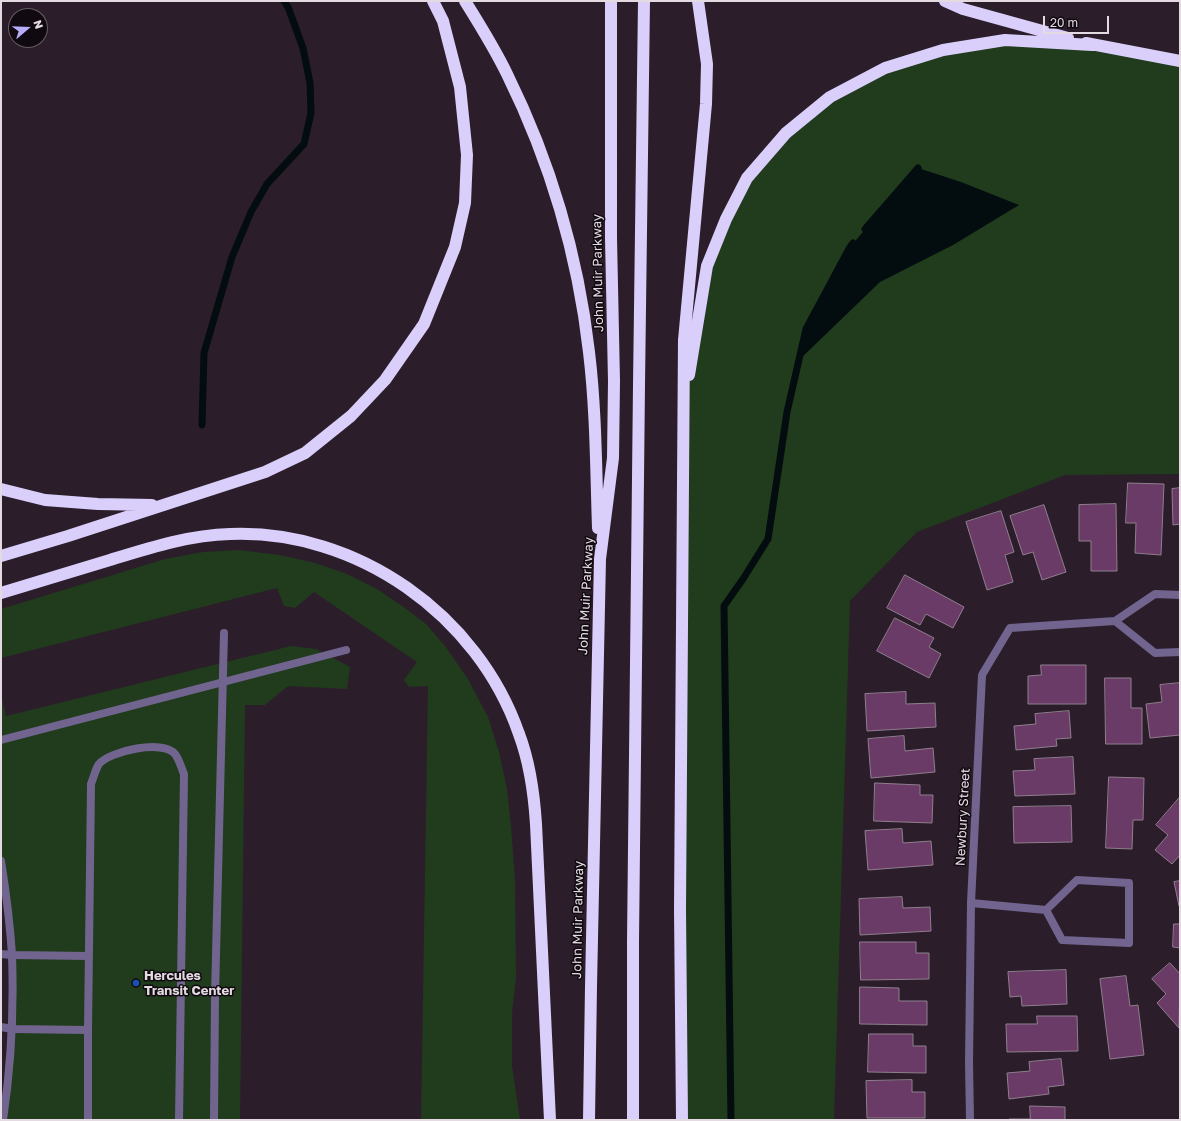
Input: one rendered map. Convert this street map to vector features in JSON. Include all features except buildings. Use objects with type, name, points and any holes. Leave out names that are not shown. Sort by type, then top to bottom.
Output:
[{"type":"highway","points":[[1,556],[68,536],[265,472],[305,453],[351,416],[380,385],[424,324],[455,247],[465,203],[467,155],[460,87],[443,21],[433,1]]},
{"type":"highway","points":[[465,1],[484,31],[507,73],[528,120],[560,209],[572,256],[587,336],[594,402],[600,559]]},
{"type":"highway","name":"John Muir Parkway","points":[[589,1120],[600,559],[613,458],[614,381],[611,238],[611,1]]},
{"type":"highway","points":[[633,1120],[633,940],[638,385],[644,1]]},
{"type":"highway","points":[[682,1120],[680,901],[684,340],[706,104],[707,64],[701,13],[698,1]]},
{"type":"highway","points":[[945,1],[963,9],[1092,45],[1180,61]]},
{"type":"highway","points":[[683,414],[707,266],[726,219],[747,178],[786,133],[830,97],[885,68],[943,50],[1005,40],[1092,45]]},
{"type":"highway","points":[[1,489],[45,500],[98,504],[162,505]]},
{"type":"highway","points":[[1,592],[138,551],[183,540],[206,536],[254,534],[300,540],[345,554],[388,575],[413,591],[444,617],[461,634],[476,653],[489,671],[500,691],[511,712],[519,733],[531,778],[535,801],[550,1120]]},
{"type":"street","name":"Newbury Street","points":[[970,1120],[969,1062],[971,904],[982,675],[1010,628],[1115,620],[1155,594],[1180,595]]},
{"type":"street","points":[[1115,620],[1155,653],[1180,652]]},
{"type":"street","points":[[214,1120],[215,995],[224,633]]},
{"type":"street","points":[[1,740],[346,650]]},
{"type":"street","points":[[88,1120],[91,784],[99,764],[115,754],[139,748],[162,746],[174,753],[184,774],[179,1120]]},
{"type":"street","points":[[1,861],[12,955],[12,1029],[7,1093],[3,1120]]},
{"type":"street","points":[[971,904],[1046,910],[1077,880],[1129,882],[1129,943],[1062,940],[1046,910]]},
{"type":"street","points":[[1,954],[90,956]]},
{"type":"street","points":[[1,1027],[12,1029],[88,1030]]},
{"type":"green space","points":[[1005,40],[1092,45],[1180,61],[1180,474],[1065,475],[917,532],[850,601],[834,1120],[682,1120],[683,414],[707,266],[747,178],[830,97],[885,68]]},
{"type":"green space","points":[[239,550],[280,555],[315,563],[347,574],[377,589],[426,624],[445,646],[468,679],[488,717],[499,752],[507,789],[511,826],[515,880],[516,978],[512,1013],[512,1065],[520,1120],[421,1120],[428,686],[409,687],[404,680],[417,662],[314,592],[295,608],[284,606],[277,588],[1,658],[1,609],[165,559],[203,552]]},
{"type":"green space","points":[[291,646],[316,649],[350,667],[347,689],[288,686],[265,705],[245,705],[240,1120],[3,1120],[12,955],[1,861],[1,695],[6,716]]},
{"type":"shaded area","points":[[918,168],[961,182],[1019,205],[953,245],[880,282],[799,360],[806,329],[850,247]]},
{"type":"waterway","points":[[202,425],[204,353],[232,257],[251,212],[267,184],[304,144],[311,113],[310,83],[303,48],[288,7],[284,1]]},
{"type":"waterway","points":[[865,229],[918,168]]},
{"type":"waterway","points":[[731,1120],[724,606],[768,539],[787,412],[806,329],[853,243]]},
{"type":"place","name":"Hercules Transit Center","points":[[136,983]]}]
